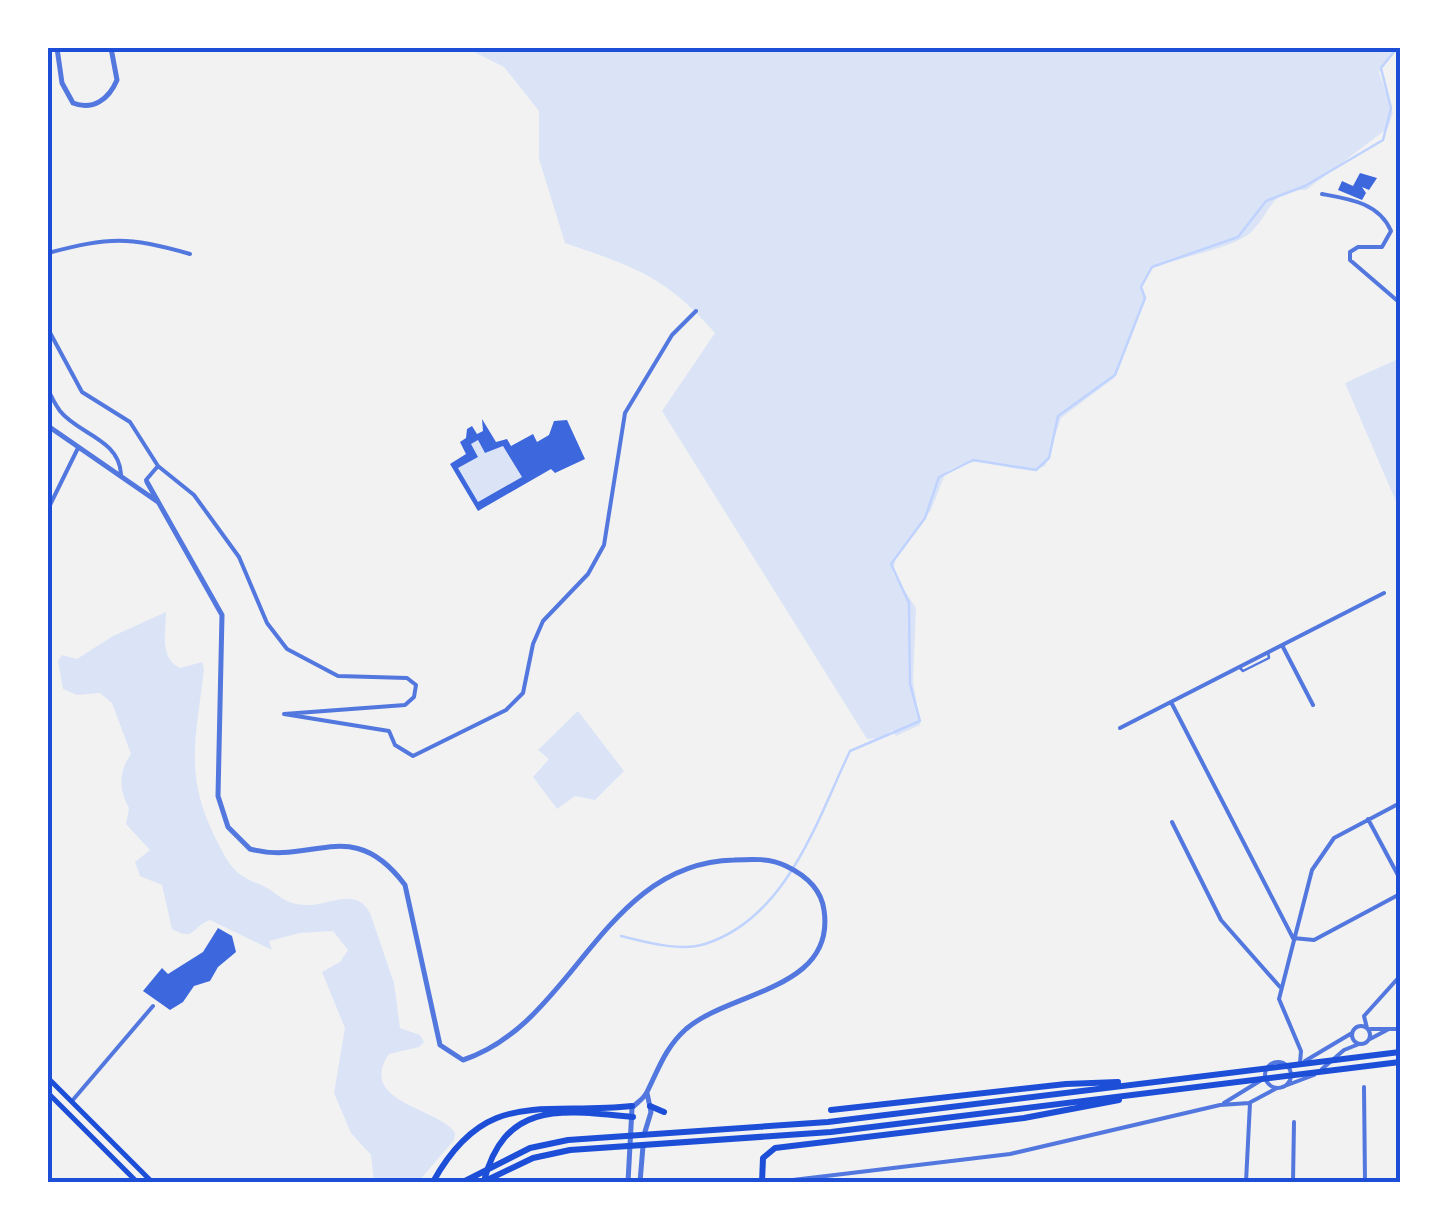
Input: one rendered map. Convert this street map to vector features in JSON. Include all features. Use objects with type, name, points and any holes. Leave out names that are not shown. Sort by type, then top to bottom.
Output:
[{"type":"highway","points":[[462,1182],[530,1148],[568,1140],[828,1122],[1400,1052]]},
{"type":"highway","points":[[483,1182],[533,1158],[570,1150],[831,1132],[1400,1062]]},
{"type":"highway","points":[[832,1110],[1066,1084],[1154,1082]]},
{"type":"highway","points":[[758,1182],[763,1158],[775,1148],[1024,1118],[1155,1092]]},
{"type":"highway","points":[[646,1104],[664,1112]]},
{"type":"highway","points":[[434,1182],[462,1141],[508,1112],[530,1107],[628,1106]]},
{"type":"highway","points":[[483,1182],[497,1143],[511,1128],[529,1118],[629,1116]]},
{"type":"main road","points":[[48,1078],[152,1182]]},
{"type":"main road","points":[[48,1093],[138,1182]]},
{"type":"main road","points":[[64,1110],[71,1102]]},
{"type":"street","points":[[57,48],[64,89],[74,102],[91,106],[101,101],[116,80],[110,48]]},
{"type":"street","points":[[1322,194],[1372,208],[1387,222],[1391,231],[1382,247],[1358,247],[1350,252],[1350,260],[1400,303]]},
{"type":"street","points":[[48,253],[110,238],[144,240],[190,254]]},
{"type":"street","points":[[48,329],[71,378],[82,392],[130,422],[158,466],[183,484],[239,557],[266,622],[287,649],[338,676],[407,678],[416,685],[414,697],[405,705],[284,714],[389,732],[395,745],[414,756],[427,753],[506,710],[522,693],[533,644],[543,621],[588,574],[610,528],[625,413],[672,334],[696,311]]},
{"type":"street","points":[[48,389],[61,413],[106,445],[121,462],[123,475]]},
{"type":"street","points":[[48,426],[123,475],[142,482],[160,504],[222,616],[218,796],[222,817],[250,849],[270,852],[328,845],[372,851],[391,866],[405,884],[440,1046],[448,1054],[462,1060],[489,1052],[516,1034],[566,972],[662,880],[710,860],[758,859],[803,874],[818,894],[824,912],[819,948],[809,964],[786,980],[712,1011],[688,1027],[661,1059],[647,1092],[640,1182]]},
{"type":"street","points":[[48,509],[78,448]]},
{"type":"street","points":[[142,482],[158,466]]},
{"type":"street","points":[[142,482],[160,504]]},
{"type":"street","points":[[1120,728],[1384,593]]},
{"type":"street","points":[[1282,645],[1313,705]]},
{"type":"street","points":[[1171,702],[1293,938]]},
{"type":"street","points":[[1300,1062],[1302,1055],[1284,1017],[1280,988],[1316,860],[1334,838],[1400,803]]},
{"type":"street","points":[[1293,938],[1314,940],[1400,894],[1400,881],[1368,819]]},
{"type":"street","points":[[1172,822],[1221,920],[1280,988]]},
{"type":"street","points":[[1370,1039],[1364,1016],[1400,976]]},
{"type":"street","points":[[71,1102],[153,1006]]},
{"type":"street","points":[[1220,1105],[1264,1077],[1269,1064],[1300,1062],[1358,1026],[1400,1028]]},
{"type":"street","points":[[776,1182],[1010,1154],[1220,1105],[1243,1104],[1308,1079],[1344,1050],[1387,1030]]},
{"type":"street","points":[[1352,1032],[1359,1044]]},
{"type":"street","points":[[1280,1088],[1291,1078],[1285,1063]]},
{"type":"street","points":[[1264,1077],[1280,1088]]},
{"type":"street","points":[[1364,1087],[1365,1182]]},
{"type":"street","points":[[1244,1093],[1247,1111]]},
{"type":"street","points":[[1246,1182],[1247,1111],[1251,1102]]},
{"type":"street","points":[[628,1182],[628,1106],[646,1104]]},
{"type":"street","points":[[629,1116],[647,1119]]},
{"type":"street","points":[[1293,1182],[1294,1122]]},
{"type":"lane","points":[[844,1174],[844,1182]]},
{"type":"shaded area","points":[[466,48],[1398,48],[1379,72],[1393,113],[1388,128],[1306,190],[1294,190],[1278,198],[1257,226],[1241,239],[1152,267],[1141,287],[1145,298],[1114,378],[1061,418],[1045,466],[1021,469],[974,462],[946,472],[931,510],[896,557],[893,573],[916,608],[913,681],[920,725],[896,736],[892,730],[883,738],[867,739],[662,411],[715,333],[680,298],[648,276],[565,243],[539,159],[539,111],[504,67]]},
{"type":"shaded area","points":[[1400,358],[1400,505],[1398,506],[1345,383]]},
{"type":"shaded area","points":[[478,440],[485,453],[503,446],[522,477],[478,502],[458,468],[477,457],[471,444]]},
{"type":"shaded area","points":[[166,612],[165,644],[173,664],[180,668],[202,662],[204,669],[196,777],[207,819],[229,863],[244,877],[291,902],[316,905],[350,899],[357,900],[370,913],[394,983],[400,1028],[420,1035],[424,1042],[419,1047],[389,1054],[382,1070],[383,1084],[391,1094],[447,1124],[455,1133],[454,1140],[418,1182],[374,1182],[371,1155],[351,1133],[334,1093],[345,1028],[322,972],[340,962],[348,950],[333,931],[300,933],[269,941],[272,950],[210,920],[190,934],[180,933],[172,929],[162,885],[140,876],[135,862],[150,850],[126,824],[129,808],[121,780],[131,754],[112,703],[100,693],[77,695],[63,689],[58,661],[62,655],[77,659],[113,636]]},
{"type":"shaded area","points":[[578,711],[624,771],[595,800],[575,796],[557,809],[533,777],[549,759],[538,750]]},
{"type":"building","points":[[1360,173],[1377,178],[1369,190],[1362,187],[1366,193],[1362,200],[1338,190],[1342,181],[1353,186]]},
{"type":"building","points":[[482,419],[496,442],[507,439],[511,446],[533,434],[537,442],[549,435],[554,421],[567,420],[585,459],[555,473],[551,469],[478,511],[450,464],[466,454],[460,442],[466,438],[467,429],[472,426],[477,434],[483,431]],"holes":[[[478,440],[485,453],[503,446],[522,477],[478,502],[458,468],[478,457],[471,444]]]},
{"type":"building","points":[[218,928],[232,936],[236,952],[218,967],[210,981],[194,986],[183,1002],[170,1010],[143,991],[162,968],[168,974],[203,952]]},
{"type":"waterway","points":[[621,936],[674,947],[695,946],[733,931],[758,913],[796,864],[850,751],[920,721],[910,684],[909,603],[891,564],[925,518],[939,477],[973,460],[1036,470],[1049,458],[1058,416],[1115,375],[1145,298],[1141,287],[1152,267],[1238,237],[1266,201],[1305,186],[1383,140],[1391,108],[1381,68],[1397,48],[1400,50]]}]
